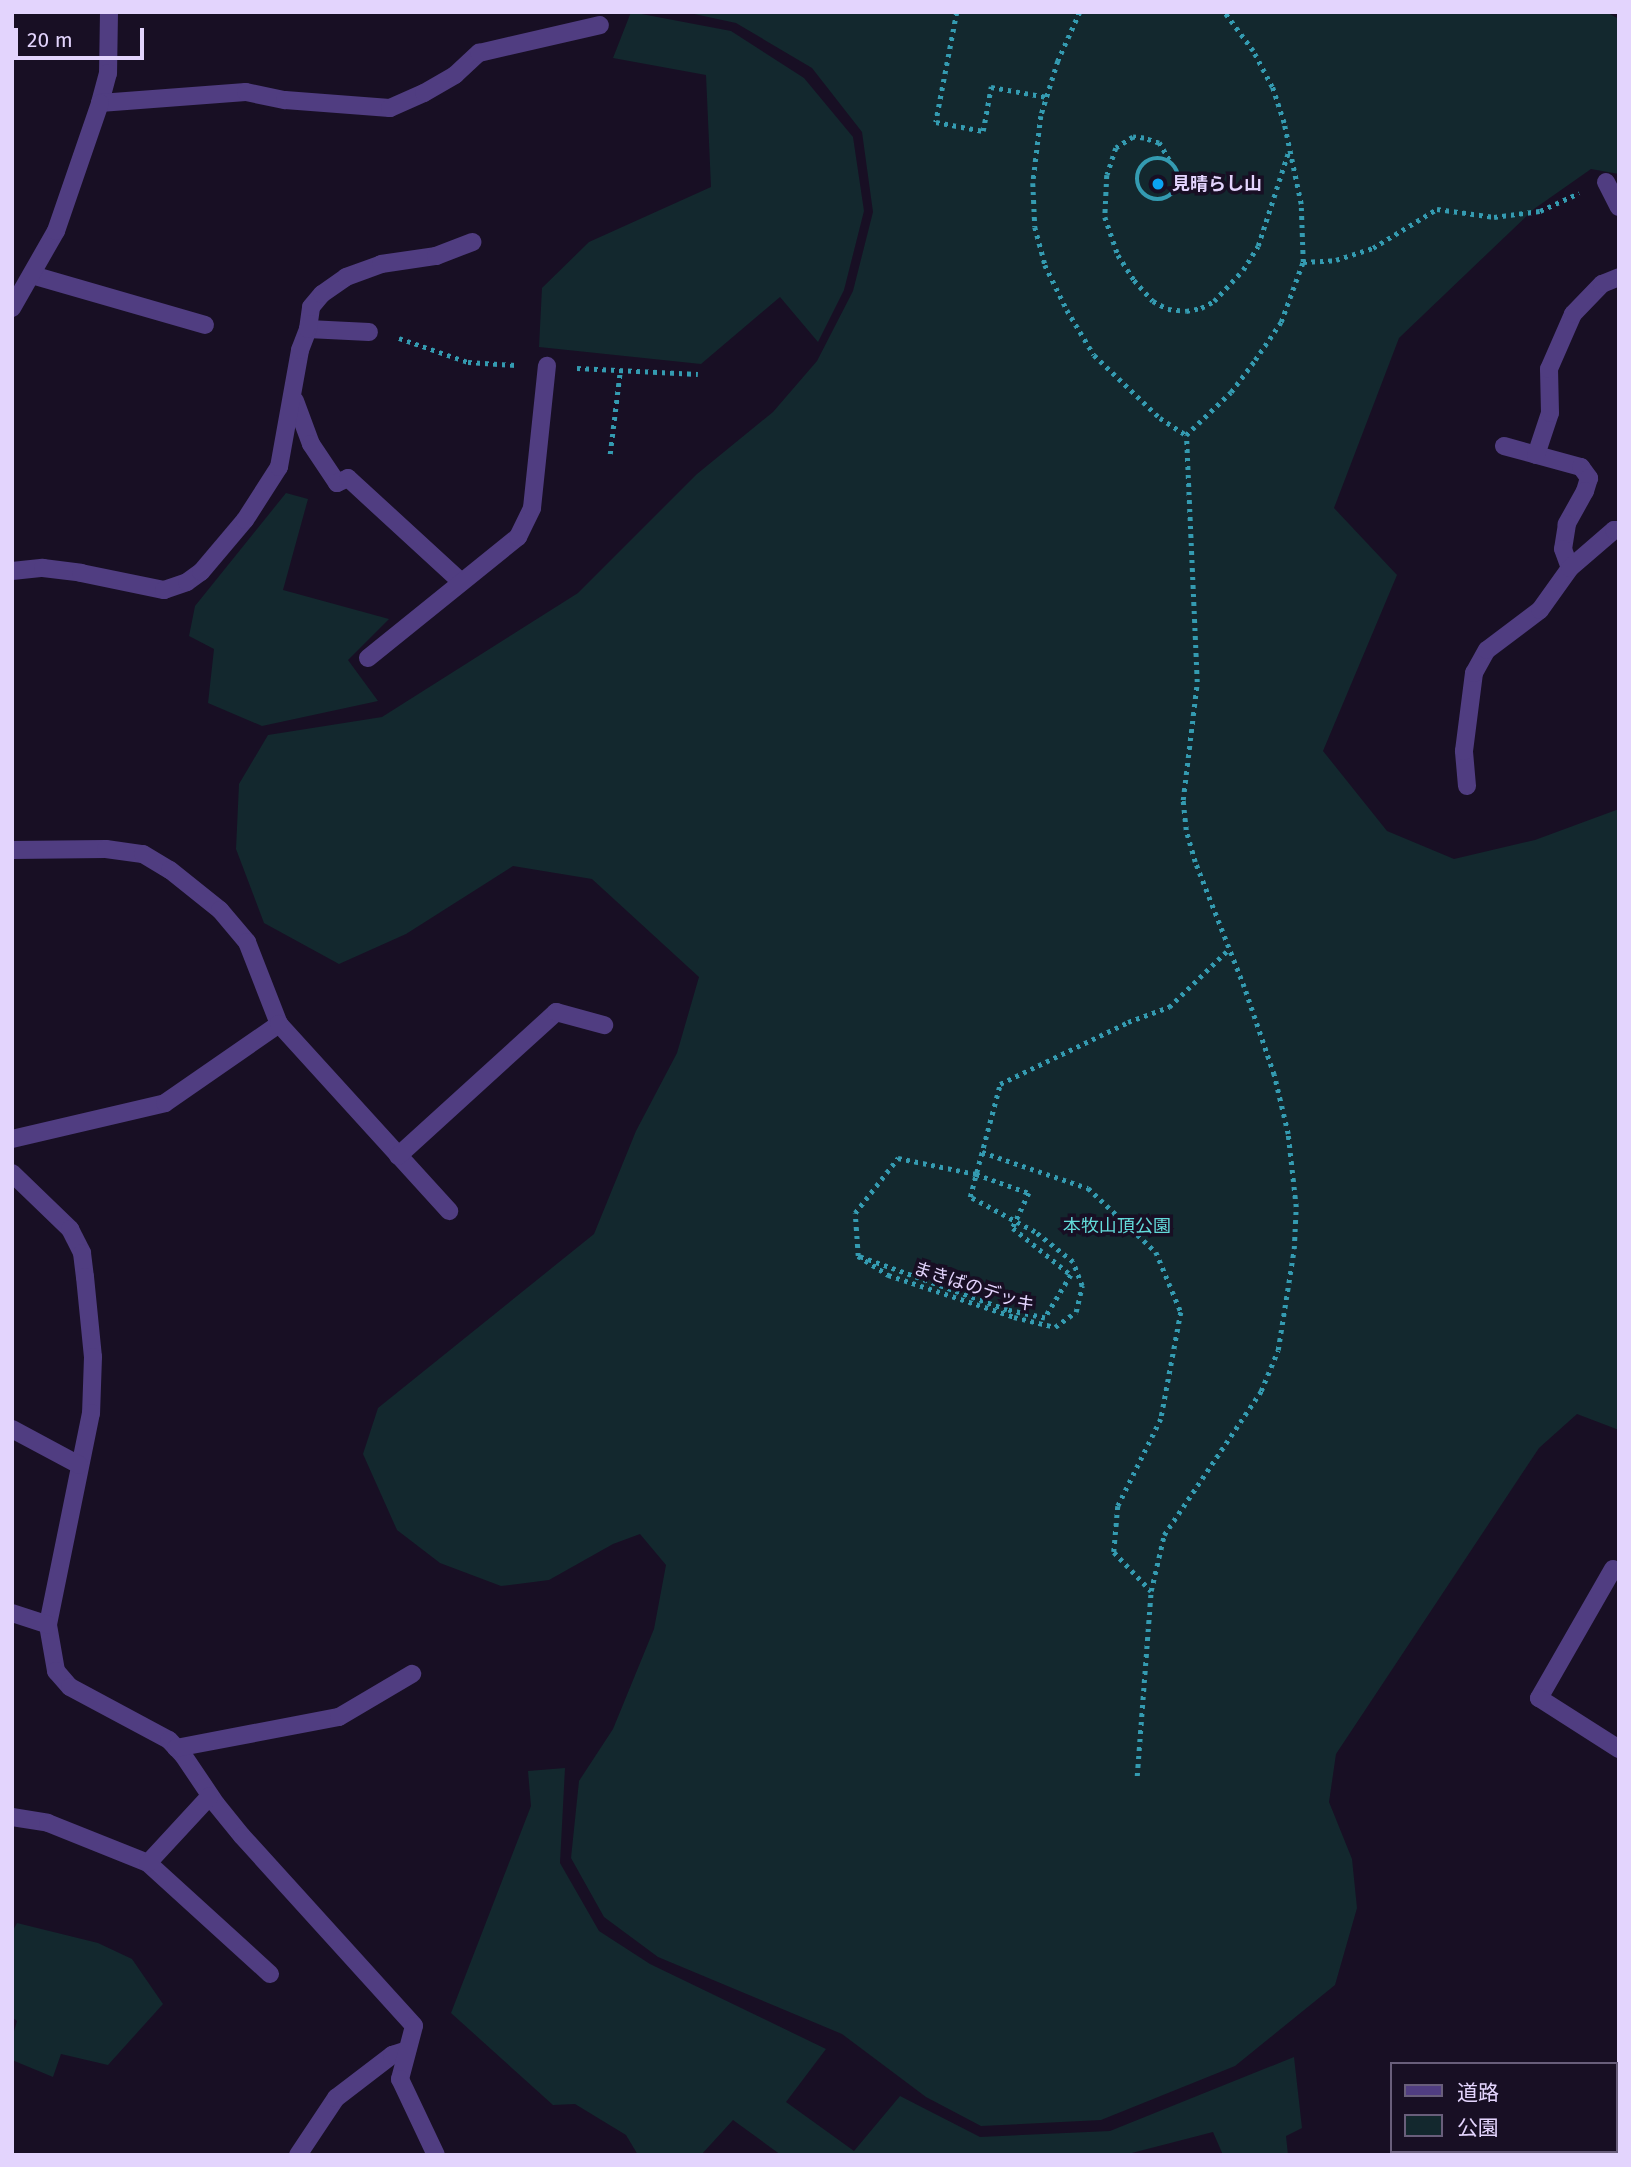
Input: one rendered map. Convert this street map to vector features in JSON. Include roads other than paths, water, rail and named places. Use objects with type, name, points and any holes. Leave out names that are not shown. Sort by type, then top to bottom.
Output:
[{"type":"street","points":[[12,308],[56,231],[100,103],[108,72],[109,12]]},
{"type":"street","points":[[100,103],[211,92],[246,92],[299,101],[390,108],[455,75],[479,52],[600,25]]},
{"type":"street","points":[[1606,181],[1619,208]]},
{"type":"street","points":[[12,571],[43,568],[164,590],[187,582],[201,572],[245,520],[279,467],[300,351],[309,329],[311,307],[322,293],[346,277],[381,264],[436,256],[472,242]]},
{"type":"street","points":[[32,275],[205,325]]},
{"type":"street","points":[[1536,455],[1550,413],[1549,369],[1573,314],[1602,284],[1619,277]]},
{"type":"street","points":[[309,329],[369,332]]},
{"type":"street","points":[[368,658],[518,537],[532,508],[547,366]]},
{"type":"street","points":[[292,389],[299,418],[311,444],[337,483],[348,478],[461,582]]},
{"type":"street","points":[[1504,446],[1581,467],[1589,478],[1567,524],[1563,549],[1570,568]]},
{"type":"street","points":[[1467,786],[1464,751],[1474,673],[1488,650],[1540,610],[1570,568],[1614,530],[1619,530]]},
{"type":"street","points":[[12,850],[106,849],[143,855],[170,870],[220,910],[247,942],[279,1024],[449,1211]]},
{"type":"street","points":[[398,1156],[556,1012],[604,1025]]},
{"type":"street","points":[[12,1139],[165,1103],[279,1024]]},
{"type":"street","points":[[12,1172],[63,1220],[82,1253],[93,1357],[91,1413],[48,1625],[57,1671],[70,1687],[169,1740],[242,1836],[414,2026],[400,2079],[436,2155]]},
{"type":"street","points":[[12,1429],[79,1465]]},
{"type":"street","points":[[1613,1569],[1539,1698],[1619,1749]]},
{"type":"street","points":[[12,1613],[48,1625]]},
{"type":"street","points":[[176,1748],[340,1717],[412,1674]]},
{"type":"street","points":[[148,1863],[210,1796]]},
{"type":"street","points":[[12,1817],[48,1823],[148,1863],[270,1975]]},
{"type":"street","points":[[298,2155],[337,2098],[391,2055],[407,2050]]},
{"type":"place","name":"見晴らし山","points":[[1158,184]]},
{"type":"park label","name":"本牧山頂公園","points":[[1117,1226]]}]
